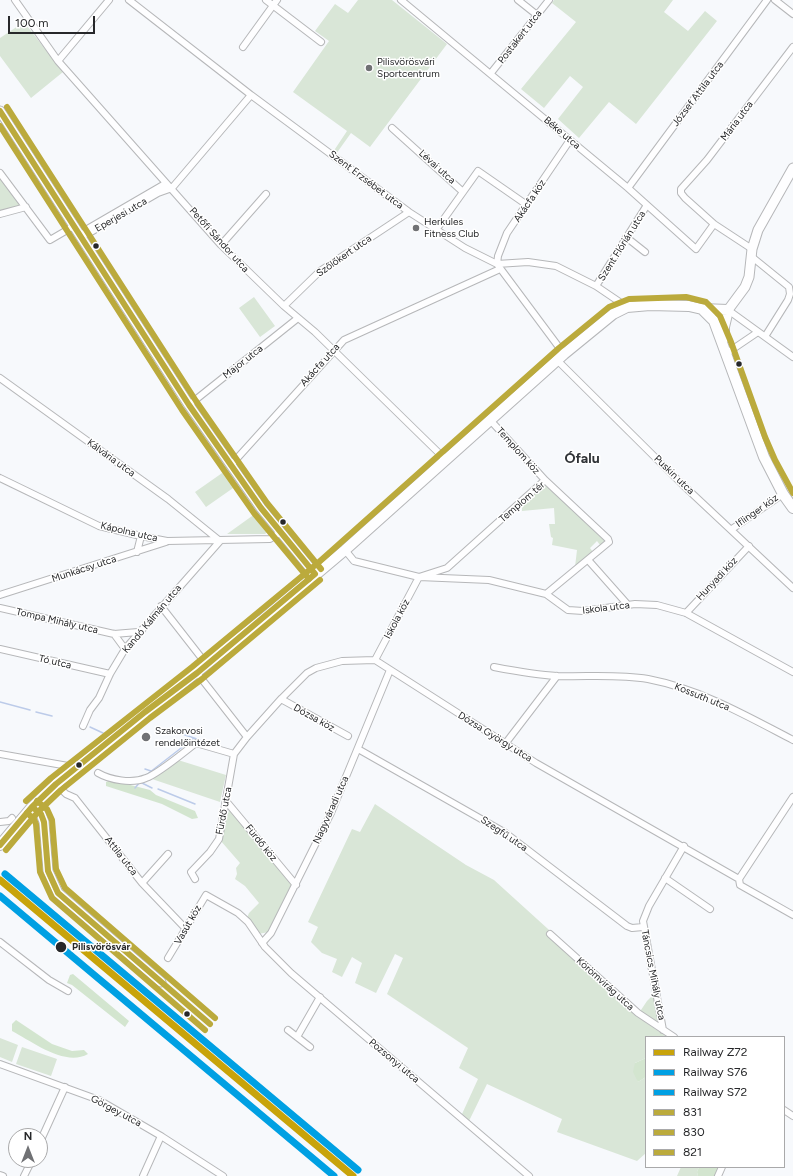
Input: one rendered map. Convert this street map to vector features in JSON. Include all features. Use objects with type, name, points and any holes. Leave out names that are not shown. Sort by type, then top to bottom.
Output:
[{"type":"main road","points":[[2,838],[56,784],[145,712],[207,665],[345,550],[561,357],[613,314],[627,307],[677,305],[727,311]]},
{"type":"main road","points":[[702,308],[714,321],[726,351],[753,433],[783,494],[793,508]]},
{"type":"main road","points":[[714,321],[718,314],[727,311]]},
{"type":"main road","points":[[726,351],[724,330],[727,311]]},
{"type":"street","name":"Petőfi Sándor utca","points":[[15,0],[58,61],[221,245],[284,306],[333,350],[446,460]]},
{"type":"street","points":[[58,61],[109,0]]},
{"type":"street","name":"Szent Erzsébet utca","points":[[129,0],[251,95],[409,212],[498,267]]},
{"type":"street","points":[[266,0],[275,3],[320,42]]},
{"type":"street","name":"Béke utca","points":[[401,0],[628,188],[696,249],[714,224]]},
{"type":"street","points":[[518,0],[536,15]]},
{"type":"street","name":"Postakert utca","points":[[491,74],[549,0]]},
{"type":"street","name":"József Attila utca","points":[[628,188],[767,0]]},
{"type":"street","points":[[775,0],[793,14]]},
{"type":"street","points":[[243,47],[275,3]]},
{"type":"street","name":"Mária utca","points":[[714,224],[681,193],[681,190],[708,160],[793,47]]},
{"type":"street","points":[[172,188],[251,95]]},
{"type":"street","points":[[0,111],[189,405],[231,465],[315,574]]},
{"type":"street","name":"Lévai utca","points":[[392,128],[464,192],[436,230]]},
{"type":"street","name":"Akácfa köz","points":[[498,267],[498,256],[507,233],[570,140]]},
{"type":"street","points":[[793,168],[758,230],[752,253],[748,281],[727,311],[766,336],[793,356]]},
{"type":"street","points":[[464,192],[479,171],[527,205]]},
{"type":"street","points":[[0,173],[50,240],[74,226]]},
{"type":"street","name":"Eperjesi utca","points":[[80,236],[89,228],[163,185],[172,188]]},
{"type":"street","points":[[221,245],[266,194]]},
{"type":"street","name":"Szent Flórián utca","points":[[596,286],[647,205]]},
{"type":"street","points":[[0,214],[26,207]]},
{"type":"street","name":"Szőlőkert utca","points":[[284,306],[320,270],[409,212]]},
{"type":"street","points":[[714,224],[752,253],[788,284],[790,291],[788,300],[766,336]]},
{"type":"street","points":[[626,237],[645,252]]},
{"type":"street","points":[[498,267],[528,262],[549,264],[565,270],[596,286],[627,307]]},
{"type":"street","name":"Akácfa utca","points":[[231,465],[333,350],[344,340],[498,267]]},
{"type":"street","name":"Puskin utca","points":[[498,267],[561,357],[684,485],[793,588]]},
{"type":"street","name":"Major utca","points":[[189,405],[298,318]]},
{"type":"street","points":[[726,351],[758,332]]},
{"type":"street","name":"Kálvária utca","points":[[0,378],[168,499],[220,541]]},
{"type":"street","name":"Templom köz","points":[[491,421],[545,480]]},
{"type":"street","name":"Kápolna utca","points":[[0,478],[99,526],[141,536],[167,541],[220,541],[270,539],[282,533]]},
{"type":"street","name":"Templom tér","points":[[419,577],[447,568],[545,480],[608,539],[609,542],[546,594]]},
{"type":"street","name":"Iflinger köz","points":[[732,529],[783,494]]},
{"type":"street","points":[[137,552],[141,536]]},
{"type":"street","name":"Munkácsy utca","points":[[0,595],[137,552],[167,541]]},
{"type":"street","name":"Kandó Kálmán utca","points":[[83,726],[90,710],[99,698],[110,674],[125,649],[138,632],[220,541]]},
{"type":"street","name":"Hunyadi köz","points":[[686,613],[749,546]]},
{"type":"street","name":"Iskola utca","points":[[345,550],[354,561],[419,577],[489,580],[546,594],[563,608],[575,611],[595,610],[628,605],[657,604],[686,613],[793,672]]},
{"type":"street","points":[[589,560],[628,605]]},
{"type":"street","name":"Iskola köz","points":[[375,660],[419,577]]},
{"type":"street","points":[[161,606],[207,665]]},
{"type":"street","name":"Tompa Mihály utca","points":[[0,608],[114,634],[138,632]]},
{"type":"street","points":[[114,634],[125,649]]},
{"type":"street","name":"Tó utca","points":[[0,649],[110,674]]},
{"type":"street","points":[[197,673],[247,737],[307,673],[316,668],[342,661],[375,660]]},
{"type":"street","name":"Dózsa György utca","points":[[375,660],[506,744],[684,846],[739,879],[740,885],[793,915]]},
{"type":"street","name":"Kossuth utca","points":[[494,667],[557,676],[647,679],[678,686],[706,697],[793,740]]},
{"type":"street","name":"Nagyváradi utca","points":[[262,943],[271,933],[331,812],[390,670]]},
{"type":"street","points":[[506,744],[557,676]]},
{"type":"street","name":"Dózsa köz","points":[[281,699],[308,716],[348,736]]},
{"type":"street","name":"Fürdő utca","points":[[195,879],[191,872],[210,852],[219,839],[234,754],[247,737]]},
{"type":"street","points":[[98,773],[105,778],[138,780],[147,778],[196,743],[234,754]]},
{"type":"street","name":"Szegfű utca","points":[[358,749],[504,832],[627,926],[632,928],[643,927]]},
{"type":"street","points":[[0,754],[68,766],[73,770]]},
{"type":"street","name":"Attila utca","points":[[56,784],[66,794],[75,798],[142,883],[186,928]]},
{"type":"street","points":[[739,879],[793,797]]},
{"type":"street","name":"Fürdő köz","points":[[226,801],[296,885]]},
{"type":"street","points":[[32,807],[41,814],[44,822],[48,872],[58,893],[161,982]]},
{"type":"street","points":[[0,822],[9,821],[12,818]]},
{"type":"street","name":"Táncsics Mihály utca","points":[[672,1036],[663,1030],[643,927],[645,916],[684,846]]},
{"type":"street","points":[[142,883],[168,854]]},
{"type":"street","points":[[665,878],[710,909]]},
{"type":"street","name":"Vasút köz","points":[[168,958],[204,897],[207,895],[238,913],[248,922],[262,943]]},
{"type":"street","name":"Körömvirág utca","points":[[550,934],[638,1013],[663,1030]]},
{"type":"street","points":[[0,942],[49,980],[68,991]]},
{"type":"street","name":"Pozsonyi utca","points":[[262,943],[278,961],[320,998],[529,1176]]},
{"type":"street","points":[[297,1037],[320,998]]},
{"type":"street","points":[[288,1030],[310,1047]]},
{"type":"street","name":"Görgey utca","points":[[0,1064],[99,1100],[161,1136],[223,1176]]},
{"type":"street","points":[[46,1128],[65,1087]]},
{"type":"street","points":[[143,1176],[161,1136]]},
{"type":"green space","name":"Pilisvörösvári Sportcentrum","points":[[358,0],[392,0],[447,44],[370,147],[351,133],[336,154],[333,152],[347,131],[293,92],[329,41],[315,31],[335,4],[348,13]]},
{"type":"green space","points":[[554,0],[673,0],[664,12],[688,31],[705,11],[717,21],[636,124],[609,102],[579,138],[558,119],[583,87],[570,76],[544,108],[521,89],[576,22],[552,3]]},
{"type":"green space","points":[[24,22],[63,72],[31,98],[0,56],[0,38]]},
{"type":"green space","points":[[0,177],[21,205],[0,211]]},
{"type":"green space","points":[[254,297],[275,326],[260,337],[239,308]]},
{"type":"green space","points":[[225,471],[236,486],[206,507],[195,492]]},
{"type":"green space","points":[[545,484],[605,541],[600,545],[597,541],[590,548],[593,552],[575,567],[577,550],[552,545],[553,538],[551,537],[549,524],[555,524],[554,508],[522,511],[522,505]]},
{"type":"green space","points":[[259,511],[271,529],[265,534],[227,534]]},
{"type":"green space","points":[[178,760],[226,775],[220,802],[152,779]]},
{"type":"green space","points":[[111,780],[150,790],[156,795],[195,811],[198,818],[192,819],[162,804],[106,786],[106,782]]},
{"type":"green space","points":[[375,804],[466,865],[494,880],[580,958],[576,963],[635,1015],[666,1036],[645,1036],[645,1058],[635,1063],[638,1082],[645,1078],[645,1154],[637,1161],[557,1132],[562,1119],[487,1084],[469,1121],[462,1114],[478,1079],[459,1068],[468,1048],[387,994],[403,958],[395,954],[376,993],[355,983],[362,963],[352,957],[342,977],[332,972],[337,959],[322,953],[311,942],[318,927],[308,922],[352,829],[360,832]]},
{"type":"green space","points":[[229,810],[231,810],[292,885],[269,932],[258,934],[247,918],[249,913],[259,903],[245,886],[235,879],[237,874],[236,868],[240,863],[220,840]]},
{"type":"green space","points":[[73,974],[129,1021],[125,1027],[72,985],[67,983],[70,975]]},
{"type":"green space","points":[[655,993],[657,1001],[654,1001],[656,1014],[660,1014],[662,1028],[639,1013],[647,1001]]},
{"type":"green space","points":[[16,1020],[52,1044],[72,1051],[84,1050],[88,1054],[79,1057],[69,1057],[49,1052],[12,1031],[12,1024]]},
{"type":"green space","points":[[0,1038],[18,1045],[12,1062],[0,1057]]},
{"type":"green space","points":[[22,1047],[57,1059],[51,1076],[16,1064]]},
{"type":"green space","points":[[645,1058],[645,1078],[638,1082],[633,1072],[635,1063]]},
{"type":"green space","points":[[681,1168],[699,1168],[697,1172],[698,1176],[677,1176]]},
{"type":"green space","points":[[699,1168],[720,1168],[717,1176],[698,1176],[697,1172]]},
{"type":"waterway","points":[[0,702],[30,710]]},
{"type":"waterway","points":[[36,712],[52,716]]},
{"type":"waterway","points":[[90,727],[103,733]]},
{"type":"waterway","points":[[180,730],[182,734],[194,738]]},
{"type":"waterway","points":[[145,776],[194,738],[215,746]]},
{"type":"waterway","points":[[145,769],[151,771]]},
{"type":"waterway","points":[[135,788],[140,782],[152,788]]},
{"type":"waterway","points":[[158,789],[195,804]]},
{"type":"rail line","name":"S72","points":[[5,874],[358,1170]]},
{"type":"rail line","name":"Z72","points":[[0,880],[353,1176]]},
{"type":"rail line","name":"S76","points":[[0,896],[334,1176]]},
{"type":"transit line","name":"821","points":[[7,107],[196,401],[267,503],[321,569]]},
{"type":"transit line","name":"831","points":[[0,111],[189,405],[261,508],[315,574]]},
{"type":"transit line","name":"830","points":[[0,126],[182,410],[254,513],[309,579]]},
{"type":"transit line","name":"821","points":[[26,801],[51,778],[192,667],[319,562],[559,348],[609,307],[629,299],[686,297],[706,302],[720,316],[731,342],[765,437],[775,460],[793,493]]},
{"type":"transit line","name":"831","points":[[0,845],[32,807],[56,784],[145,712],[197,673],[315,574]]},
{"type":"transit line","name":"830","points":[[6,850],[38,812],[61,790],[150,718],[202,679],[320,580]]},
{"type":"transit line","name":"821","points":[[37,801],[47,809],[52,820],[56,869],[65,888],[215,1018]]},
{"type":"transit line","name":"831","points":[[32,807],[41,814],[44,822],[48,871],[58,893],[210,1024]]},
{"type":"transit line","name":"830","points":[[27,813],[34,819],[36,824],[40,872],[52,898],[205,1030]]},
{"type":"place","name":"Pilisvörösvári Sportcentrum","points":[[369,68]]},
{"type":"place","name":"Herkules Fitness Club","points":[[416,228]]},
{"type":"place","name":"Szakorvosi rendelőintézet","points":[[146,737]]},
{"type":"place","name":"Pilisvörösvár","points":[[61,947]]},
{"type":"district","name":"Ófalu","points":[[582,459]]}]
